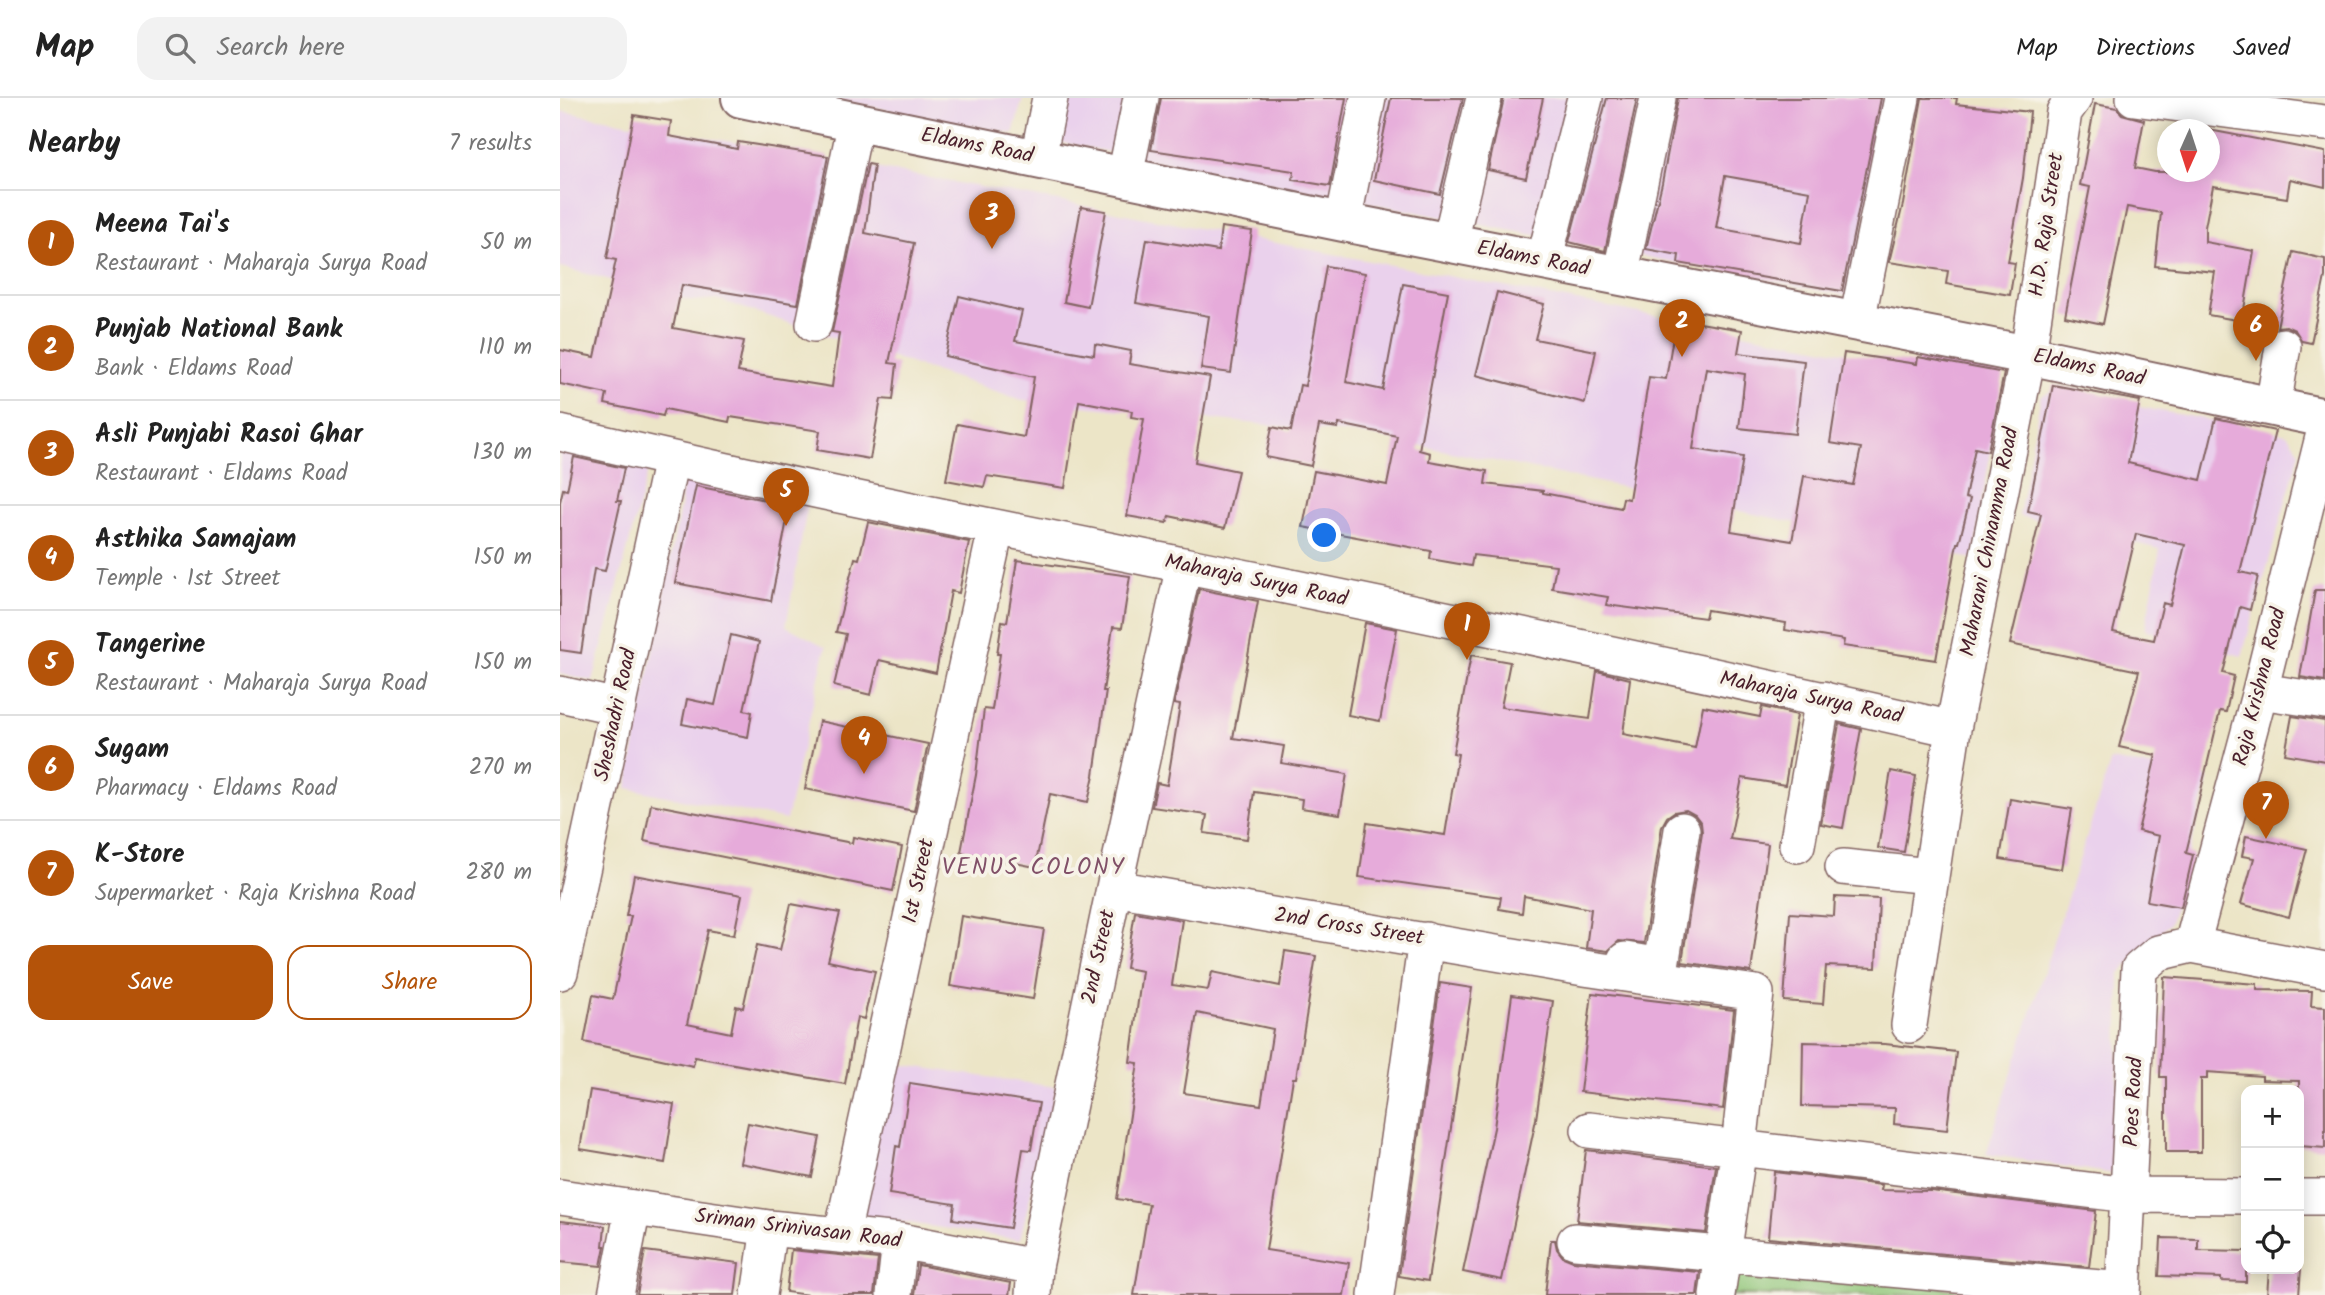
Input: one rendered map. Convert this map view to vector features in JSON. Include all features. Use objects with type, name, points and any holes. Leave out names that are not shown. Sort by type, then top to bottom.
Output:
[{"type":"main road","name":"Eldams Road","points":[[741,98],[1343,222],[2028,355],[2325,418]]},
{"type":"street","points":[[1038,158],[1051,98]]},
{"type":"street","points":[[1125,176],[1141,98]]},
{"type":"street","points":[[1343,222],[1367,98]]},
{"type":"street","points":[[1450,242],[1484,98]]},
{"type":"street","points":[[1544,261],[1585,98]]},
{"type":"street","points":[[1620,276],[1658,98]]},
{"type":"street","points":[[1857,321],[1902,98]]},
{"type":"street","name":"H.D. Raja Street","points":[[2028,355],[2064,113],[2074,98]]},
{"type":"street","points":[[2134,98],[2325,123]]},
{"type":"street","points":[[814,324],[856,121]]},
{"type":"street","points":[[2273,407],[2283,346]]},
{"type":"street","name":"Maharani Chinamma Road","points":[[1909,1025],[1953,729],[2028,355]]},
{"type":"street","name":"Raja Krishna Road","points":[[2192,945],[2260,691],[2325,429]]},
{"type":"street","name":"Maharaja Surya Road","points":[[560,433],[996,529],[1184,565],[1823,699],[1953,729]]},
{"type":"street","name":"Sheshadri Road","points":[[562,951],[671,459]]},
{"type":"street","name":"1st Street","points":[[842,1234],[996,529]]},
{"type":"street","name":"2nd Street","points":[[1034,1281],[1114,888],[1184,565]]},
{"type":"street","points":[[2260,691],[2325,701]]},
{"type":"street","points":[[560,694],[618,707]]},
{"type":"street","points":[[1797,845],[1823,699]]},
{"type":"street","points":[[1584,968],[1592,955],[1661,966],[1682,830]]},
{"type":"street","points":[[1843,867],[1930,876]]},
{"type":"street","name":"2nd Cross Street","points":[[1114,888],[1584,968],[1756,993],[1739,1147]]},
{"type":"street","points":[[1376,1295],[1426,940]]},
{"type":"street","points":[[2192,945],[2325,970]]},
{"type":"street","name":"Poes Road","points":[[2123,1293],[2140,969],[2158,953],[2192,945]]},
{"type":"street","points":[[1589,1130],[2130,1195],[2241,1196]]},
{"type":"street","points":[[1717,1295],[1739,1147]]},
{"type":"street","name":"Sriman Srinivasan Road","points":[[560,1197],[769,1228],[900,1241],[1034,1281]]},
{"type":"street","points":[[2304,1197],[2325,1197]]},
{"type":"street","points":[[616,1295],[633,1208]]},
{"type":"street","points":[[759,1295],[769,1228]]},
{"type":"street","points":[[894,1295],[900,1241]]},
{"type":"street","points":[[1575,1241],[2123,1293]]},
{"type":"shaded area","points":[[826,98],[1023,98],[1013,134]]},
{"type":"shaded area","points":[[1058,98],[1885,98],[1851,297],[1048,140]]},
{"type":"shaded area","points":[[560,111],[1063,202],[1982,379],[2000,394],[1973,559],[1368,435],[1022,400],[716,299],[693,301],[560,267]]},
{"type":"shaded area","points":[[2051,391],[2287,434],[2300,452],[2242,656],[2145,630],[2160,549],[2019,516],[2041,396]]},
{"type":"shaded area","points":[[560,441],[650,463],[593,681],[560,674]]},
{"type":"shaded area","points":[[684,471],[809,497],[786,626],[826,647],[786,820],[627,788],[681,502]]},
{"type":"shaded area","points":[[2111,760],[2209,778],[2170,923],[2120,973],[2115,1174],[1986,1154]]},
{"type":"shaded area","points":[[890,1063],[1056,1087],[1020,1240],[857,1215]]},
{"type":"green space","points":[[1726,1253],[1987,1295],[1721,1295]]},
{"type":"building","points":[[1161,98],[1346,98],[1330,186],[1293,180],[1294,171],[1151,150]]},
{"type":"building","points":[[1391,98],[1463,98],[1440,194],[1374,180]]},
{"type":"building","points":[[1504,98],[1543,98],[1526,178],[1488,170]]},
{"type":"building","points":[[1607,98],[1637,98],[1605,251],[1569,242]]},
{"type":"building","points":[[1678,98],[1881,98],[1842,291],[1678,263],[1679,255],[1646,249]],"holes":[[[1725,176],[1810,191],[1801,243],[1716,228]]]},
{"type":"building","points":[[1922,98],[1957,98],[1956,104],[2030,112],[2023,178],[2008,262],[2015,263],[2010,295],[1946,284],[1948,271],[1889,262],[1903,204]]},
{"type":"building","points":[[2095,104],[2117,108],[2122,114],[2144,120],[2135,168],[2157,172],[2157,182],[2220,182],[2220,132],[2325,152],[2325,187],[2290,179],[2287,198],[2213,186],[2205,227],[2205,242],[2254,251],[2242,321],[2208,315],[2215,272],[2155,266],[2161,213],[2127,207],[2103,324],[2065,316],[2090,187],[2080,185]]},
{"type":"building","points":[[634,115],[671,121],[669,136],[737,149],[738,142],[828,156],[798,304],[682,285],[673,328],[744,341],[738,372],[832,387],[839,333],[832,332],[868,164],[874,165],[865,233],[914,243],[889,363],[897,364],[893,400],[881,399],[870,459],[817,450],[820,431],[730,417],[729,422],[665,409],[663,416],[605,404],[607,394],[560,384],[560,350],[595,357],[616,260],[607,258]]},
{"type":"building","points":[[1081,207],[1106,211],[1088,307],[1064,302]]},
{"type":"building","points":[[1221,227],[1252,231],[1231,373],[1201,369],[1209,316],[1136,303],[1147,239],[1218,251]]},
{"type":"building","points":[[2293,252],[2325,259],[2325,277],[2311,343],[2302,341],[2295,330],[2286,326],[2277,327]]},
{"type":"building","points":[[1326,266],[1365,273],[1346,382],[1383,390],[1403,284],[1448,292],[1419,450],[1430,453],[1429,461],[1487,471],[1485,484],[1543,491],[1621,508],[1623,498],[1629,499],[1649,377],[1666,379],[1676,319],[1742,330],[1738,353],[1804,361],[1795,434],[1739,428],[1745,374],[1706,368],[1693,449],[1743,457],[1731,531],[1792,541],[1804,476],[1853,485],[1861,448],[1830,443],[1844,353],[1917,364],[1918,357],[2004,373],[1988,451],[1975,448],[1965,498],[1970,499],[1957,543],[1936,660],[1843,646],[1844,640],[1785,630],[1786,623],[1707,610],[1705,618],[1606,605],[1608,597],[1552,588],[1556,565],[1473,555],[1471,566],[1430,559],[1431,551],[1303,527],[1314,471],[1387,485],[1397,436],[1339,424],[1338,428],[1319,425],[1311,466],[1266,457],[1272,427],[1291,431],[1300,385],[1305,386]]},
{"type":"building","points":[[1497,292],[1544,304],[1535,339],[1596,351],[1585,403],[1476,375]]},
{"type":"building","points":[[959,296],[1022,311],[1015,341],[1094,355],[1095,344],[1131,351],[1129,364],[1210,377],[1195,462],[1238,471],[1225,528],[1169,516],[1167,523],[1127,516],[1144,419],[1131,417],[1132,411],[1079,401],[1065,488],[987,476],[984,487],[946,480],[957,424],[1024,437],[1034,377],[945,356]]},
{"type":"building","points":[[2053,385],[2140,401],[2128,463],[2201,480],[2216,418],[2275,431],[2240,572],[2258,576],[2250,610],[2240,607],[2223,673],[2234,676],[2226,712],[2220,711],[2186,853],[2193,855],[2181,907],[2147,901],[2159,836],[2138,831],[2156,755],[2119,747],[2139,671],[2010,644],[2041,514],[2028,511]],"holes":[[[2136,534],[2185,545],[2170,605],[2163,603],[2154,640],[2113,632]]]},
{"type":"building","points":[[574,457],[624,468],[617,501],[621,501],[605,571],[594,569],[581,653],[560,650],[560,502],[563,489],[567,490]]},
{"type":"building","points":[[696,486],[790,505],[771,601],[675,583]]},
{"type":"building","points":[[868,522],[969,542],[959,593],[951,591],[936,673],[879,660],[871,695],[834,686],[846,634],[836,632],[855,558],[859,559]]},
{"type":"building","points":[[1017,560],[1130,576],[1122,628],[1113,627],[1094,775],[1088,802],[1050,794],[1035,867],[961,852],[976,775],[984,709],[992,710],[1002,621],[1007,622]]},
{"type":"building","points":[[1199,589],[1258,601],[1233,738],[1284,746],[1281,763],[1347,774],[1340,814],[1301,808],[1302,799],[1254,792],[1247,839],[1204,833],[1207,815],[1152,807],[1157,783],[1167,785],[1180,705],[1174,704]]},
{"type":"building","points":[[2315,590],[2325,590],[2325,681],[2300,677]]},
{"type":"building","points":[[1365,623],[1397,629],[1380,721],[1348,715]]},
{"type":"building","points":[[731,635],[759,642],[744,710],[752,712],[748,737],[682,724],[687,699],[715,705]]},
{"type":"building","points":[[1471,655],[1510,662],[1501,707],[1590,719],[1597,671],[1630,679],[1623,734],[1695,748],[1703,706],[1760,717],[1762,707],[1797,715],[1785,785],[1742,778],[1730,839],[1768,844],[1751,972],[1682,962],[1702,832],[1701,823],[1695,815],[1686,810],[1674,812],[1662,826],[1644,943],[1619,941],[1608,951],[1586,948],[1591,909],[1524,896],[1522,913],[1499,909],[1501,897],[1359,877],[1367,823],[1445,835],[1458,754],[1453,753]]},
{"type":"building","points":[[2292,716],[2325,721],[2325,761],[2285,754]]},
{"type":"building","points":[[819,721],[928,744],[914,811],[805,789]]},
{"type":"building","points":[[1839,724],[1861,729],[1843,828],[1821,824]]},
{"type":"building","points":[[1891,771],[1916,776],[1904,852],[1878,848]]},
{"type":"building","points":[[2010,799],[2072,809],[2062,869],[2000,859]]},
{"type":"building","points":[[651,804],[852,843],[853,837],[902,847],[893,891],[644,841]]},
{"type":"building","points":[[2246,836],[2307,849],[2289,917],[2241,904],[2254,858],[2242,856]]},
{"type":"building","points":[[634,875],[742,895],[734,935],[708,930],[687,1024],[731,1033],[736,1006],[743,1008],[757,945],[780,950],[791,904],[840,913],[828,961],[875,971],[864,1019],[857,1017],[845,1084],[695,1057],[693,1066],[584,1042],[593,995],[613,999],[631,916],[626,916]]},
{"type":"building","points":[[1835,897],[1879,899],[1876,968],[1826,966],[1823,1004],[1784,1001],[1790,913],[1834,916]]},
{"type":"building","points":[[1135,912],[1182,920],[1172,985],[1208,990],[1212,972],[1280,986],[1285,951],[1316,956],[1296,1078],[1293,1078],[1266,1250],[1349,1263],[1344,1295],[1134,1295],[1149,1204],[1117,1199],[1138,1063],[1130,1062],[1142,971],[1126,968]],"holes":[[[1197,1013],[1273,1029],[1261,1105],[1184,1093]]]},
{"type":"building","points":[[961,916],[1044,929],[1033,999],[950,986]]},
{"type":"building","points":[[2164,977],[2257,984],[2257,990],[2312,991],[2311,1006],[2325,1007],[2325,1148],[2304,1146],[2304,1085],[2299,1085],[2299,1081],[2262,1080],[2262,1076],[2207,1072],[2207,1079],[2201,1079],[2201,1152],[2166,1152],[2166,1077],[2160,1077]]},
{"type":"building","points":[[1440,983],[1472,988],[1428,1281],[1399,1276]]},
{"type":"building","points":[[1592,993],[1734,1010],[1723,1109],[1580,1092]]},
{"type":"building","points":[[1512,995],[1553,1001],[1536,1119],[1502,1280],[1463,1272],[1494,1128]]},
{"type":"building","points":[[1803,1042],[1885,1044],[1956,1052],[1947,1130],[1894,1124],[1895,1108],[1802,1106]]},
{"type":"building","points":[[910,1083],[1039,1103],[1031,1150],[1023,1149],[1010,1228],[953,1219],[955,1204],[889,1194]]},
{"type":"building","points":[[590,1090],[674,1104],[665,1163],[580,1149]]},
{"type":"building","points":[[748,1123],[820,1137],[812,1177],[740,1163]]},
{"type":"building","points":[[1586,1150],[1716,1166],[1706,1233],[1577,1221]]},
{"type":"building","points":[[1774,1172],[1882,1185],[1881,1190],[1931,1191],[2096,1211],[2089,1267],[1768,1238]]},
{"type":"building","points":[[560,1221],[605,1226],[601,1266],[560,1262]]},
{"type":"building","points":[[2161,1238],[2198,1239],[2198,1250],[2241,1251],[2241,1274],[2246,1274],[2246,1282],[2221,1281],[2221,1278],[2159,1276]]},
{"type":"building","points":[[1551,1240],[1555,1240],[1563,1257],[1573,1261],[1700,1272],[1697,1295],[1545,1295]]},
{"type":"building","points":[[791,1250],[878,1259],[874,1295],[808,1295],[786,1292]]},
{"type":"building","points":[[645,1251],[739,1263],[735,1295],[637,1295]]},
{"type":"building","points":[[918,1265],[1011,1283],[1009,1295],[914,1295]]},
{"type":"building","points":[[2269,1274],[2301,1274],[2299,1295],[2267,1295]]},
{"type":"place","name":"Asli Punjabi Rasoi Ghar","points":[[992,249]]},
{"type":"place","name":"Punjab National Bank","points":[[1682,357]]},
{"type":"place","name":"Sugam","points":[[2256,361]]},
{"type":"place","name":"Tangerine","points":[[786,526]]},
{"type":"place","name":"Meena Tai's","points":[[1467,660]]},
{"type":"place","name":"Asthika Samajam","points":[[864,774]]},
{"type":"place","name":"K-Store","points":[[2266,839]]},
{"type":"district","name":"VENUS COLONY","points":[[1034,868]]}]
